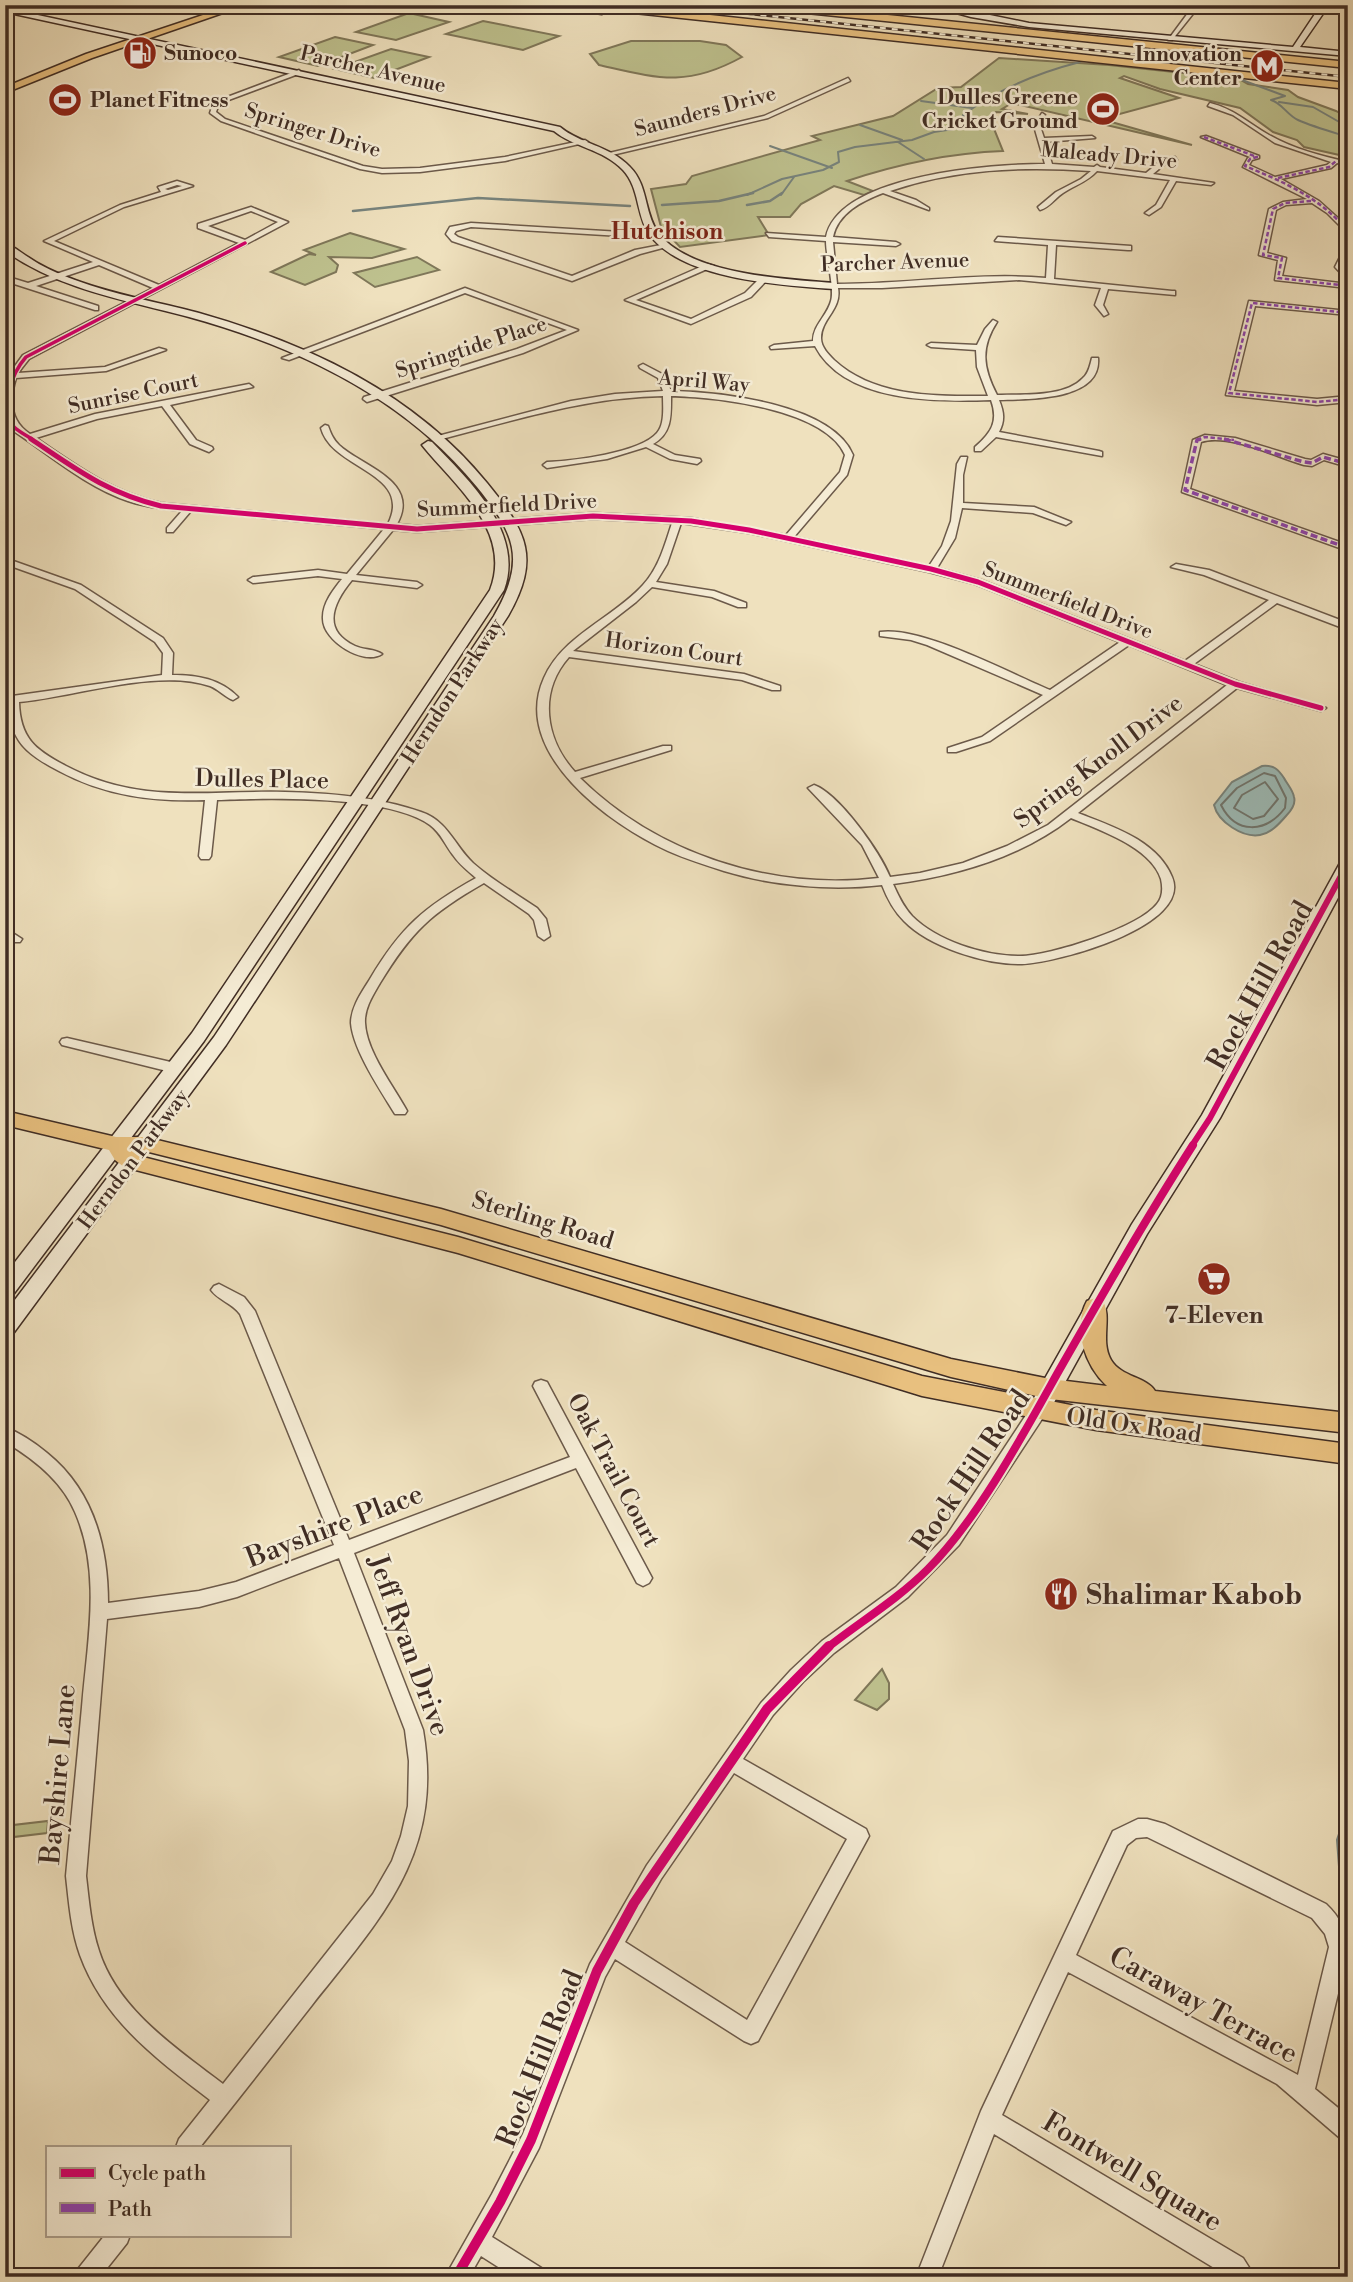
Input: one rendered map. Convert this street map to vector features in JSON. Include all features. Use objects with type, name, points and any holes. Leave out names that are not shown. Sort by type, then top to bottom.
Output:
[{"type":"highway","points":[[540,5],[784,26]]},
{"type":"highway","points":[[586,5],[1147,65],[1348,83]]},
{"type":"highway","points":[[639,5],[1348,83]]},
{"type":"highway","points":[[758,5],[1348,66]]},
{"type":"highway","points":[[774,5],[841,14]]},
{"type":"highway","points":[[744,9],[1348,66]]},
{"type":"highway","points":[[1139,44],[1348,66]]},
{"type":"main road","name":"Parcher Avenue","points":[[19,5],[116,28],[141,37],[544,127],[585,142],[608,154],[628,170],[640,186],[654,233],[666,246],[710,267],[764,279],[834,286]]},
{"type":"main road","points":[[116,28],[132,30],[157,27],[224,5]]},
{"type":"main road","points":[[5,90],[141,37],[242,5]]},
{"type":"main road","points":[[931,5],[1013,23],[1348,52]]},
{"type":"main road","points":[[945,5],[1013,19],[1171,37]]},
{"type":"main road","points":[[1295,49],[1325,5]]},
{"type":"main road","points":[[5,10],[127,37],[141,37],[157,27]]},
{"type":"main road","points":[[5,84],[127,37]]},
{"type":"main road","name":"Herndon Parkway","points":[[5,246],[57,276],[129,303],[237,328],[299,354],[380,395],[438,437],[477,478],[507,522],[519,546],[522,563],[517,589],[220,1041],[5,1329]]},
{"type":"main road","name":"Herndon Parkway","points":[[5,259],[45,280],[206,327],[286,358],[367,399],[417,435],[442,459],[470,493],[503,554],[503,573],[497,590],[356,803],[175,1068],[5,1290]]},
{"type":"main road","name":"Rock Hill Road","points":[[1038,1411],[1139,1229],[1210,1118],[1348,863]]},
{"type":"main road","points":[[5,1118],[116,1144],[122,1154],[138,1153]]},
{"type":"main road","name":"Sterling Road","points":[[138,1153],[441,1217],[951,1368]]},
{"type":"main road","name":"Sterling Road","points":[[138,1153],[458,1245],[922,1386]]},
{"type":"main road","points":[[1095,1307],[1092,1341],[1102,1368],[1124,1385],[1182,1403]]},
{"type":"main road","name":"Old Ox Road","points":[[951,1368],[1050,1389],[1348,1423]]},
{"type":"main road","name":"Old Ox Road","points":[[922,1386],[1038,1411],[1348,1454]]},
{"type":"street","points":[[1171,37],[1197,5]]},
{"type":"street","name":"Springer Drive","points":[[299,72],[224,100],[214,108],[213,113],[223,120],[291,144],[362,168],[383,171],[414,171],[505,159],[585,142]]},
{"type":"street","name":"Saunders Drive","points":[[608,154],[766,117],[848,80]]},
{"type":"street","points":[[1210,105],[1238,113],[1276,141],[1333,163],[1348,164]]},
{"type":"street","points":[[1042,116],[1037,123],[1049,165]]},
{"type":"street","points":[[1204,137],[1257,157],[1245,166],[1278,178],[1339,220],[1348,232]]},
{"type":"street","points":[[1041,140],[1091,138]]},
{"type":"street","points":[[1148,174],[1164,161],[1175,159]]},
{"type":"street","points":[[1278,178],[1333,163]]},
{"type":"street","name":"Maleady Drive","points":[[830,240],[833,226],[844,212],[883,191],[962,171],[1049,165],[1097,167],[1210,183]]},
{"type":"street","points":[[1040,208],[1064,190],[1087,180],[1097,167]]},
{"type":"street","points":[[1149,213],[1157,208],[1174,178]]},
{"type":"street","points":[[883,191],[920,203],[927,209]]},
{"type":"street","points":[[158,287],[48,240],[122,206],[167,193]]},
{"type":"street","points":[[1311,201],[1285,204],[1273,209],[1263,255],[1282,258],[1278,278],[1348,286]]},
{"type":"street","points":[[8,375],[35,350],[129,303],[158,287],[245,243],[284,222],[251,209],[201,226],[245,243]]},
{"type":"street","points":[[654,233],[628,234],[471,225],[453,229],[450,234],[455,239],[572,279],[638,252],[666,246]]},
{"type":"street","points":[[769,235],[896,244]]},
{"type":"street","points":[[998,239],[1128,248]]},
{"type":"street","points":[[830,240],[835,300],[818,327],[818,343],[826,358],[839,370],[877,387],[928,397],[994,398],[1066,391],[1088,378],[1095,360]]},
{"type":"street","points":[[1049,279],[1052,244]]},
{"type":"street","points":[[1347,254],[1339,267],[1348,279]]},
{"type":"street","points":[[30,285],[98,263]]},
{"type":"street","points":[[710,267],[629,300],[691,322],[748,295],[764,279]]},
{"type":"street","points":[[5,278],[95,308]]},
{"type":"street","name":"Parcher Avenue","points":[[834,286],[995,278],[1049,279],[1172,293]]},
{"type":"street","points":[[1104,314],[1099,305],[1106,285]]},
{"type":"street","name":"Springtide Place","points":[[286,358],[465,290],[574,330],[520,351],[367,399]]},
{"type":"street","points":[[1348,313],[1252,303],[1229,393],[1317,402],[1348,399]]},
{"type":"street","points":[[978,449],[994,434],[1001,419],[983,374],[981,348],[993,322]]},
{"type":"street","points":[[774,348],[818,343]]},
{"type":"street","points":[[930,345],[981,348]]},
{"type":"street","points":[[8,375],[93,371],[128,364],[162,350]]},
{"type":"street","points":[[547,465],[576,463],[646,444],[663,431],[668,393],[660,375],[643,366]]},
{"type":"street","name":"Summerfield Drive","points":[[8,375],[10,421],[27,438],[117,494],[145,503],[434,530],[593,516],[678,520],[788,538],[931,569],[1005,592],[1235,684],[1321,708]]},
{"type":"street","name":"Sunrise Court","points":[[27,438],[95,417],[249,387]]},
{"type":"street","name":"April Way","points":[[438,437],[582,400],[628,394],[718,396],[775,408],[824,427],[843,442],[849,455],[847,468],[788,538]]},
{"type":"street","points":[[164,402],[193,442],[209,449]]},
{"type":"street","points":[[325,428],[329,441],[395,490],[400,504],[389,527],[329,605],[328,627],[348,647],[377,654]]},
{"type":"street","points":[[994,434],[1099,454]]},
{"type":"street","points":[[1348,464],[1323,457],[1312,463],[1304,462],[1218,437],[1200,437],[1196,440],[1183,495],[1343,546],[1348,538]]},
{"type":"street","points":[[646,444],[673,457],[697,461]]},
{"type":"street","points":[[931,569],[949,542],[958,505],[959,471],[964,459]]},
{"type":"street","points":[[958,505],[1034,510],[1066,522]]},
{"type":"street","points":[[170,530],[188,509]]},
{"type":"street","name":"Spring Knoll Drive","points":[[678,520],[650,584],[629,605],[589,632],[565,653],[551,673],[545,689],[543,714],[552,746],[572,777],[604,805],[641,831],[706,862],[785,879],[833,882],[886,880],[930,874],[981,861],[1027,843],[1071,814],[1235,684]]},
{"type":"street","points":[[5,561],[84,590],[159,640],[168,653],[167,678]]},
{"type":"street","points":[[1176,567],[1208,573],[1348,627]]},
{"type":"street","points":[[253,580],[300,573],[352,575],[417,585]]},
{"type":"street","points":[[650,584],[725,596],[742,605]]},
{"type":"street","points":[[1186,665],[1276,598]]},
{"type":"street","points":[[884,634],[912,637],[931,643],[1051,695]]},
{"type":"street","points":[[952,750],[986,739],[1127,642]]},
{"type":"street","name":"Horizon Court","points":[[565,653],[744,677],[776,688]]},
{"type":"street","points":[[10,700],[167,678],[213,682],[233,696]]},
{"type":"street","name":"Dulles Place","points":[[10,700],[13,720],[21,738],[37,754],[70,775],[129,794],[174,799],[284,795],[376,806],[430,820],[449,835],[465,862],[533,911],[540,919],[544,936]]},
{"type":"street","points":[[572,777],[667,748]]},
{"type":"street","points":[[814,788],[863,838],[886,880],[893,902],[910,921],[968,951],[999,959],[1035,960],[1054,956],[1148,920],[1164,903],[1167,882],[1157,862],[1136,845],[1071,814]]},
{"type":"street","points":[[205,856],[211,798]]},
{"type":"street","points":[[400,1111],[360,1034],[359,1012],[396,944],[407,930],[439,904],[486,877]]},
{"type":"street","points":[[67,1042],[175,1068]]},
{"type":"street","name":"Jeff Ryan Drive","points":[[188,2146],[376,1907],[406,1851],[416,1819],[420,1787],[419,1757],[414,1730],[247,1311],[239,1301],[219,1290]]},
{"type":"street","name":"Oak Trail Court","points":[[541,1386],[643,1578]]},
{"type":"street","name":"Rock Hill Road","points":[[456,2277],[500,2202],[531,2140],[569,2038],[611,1945],[654,1872],[733,1762],[767,1709],[828,1647],[902,1592],[953,1540],[1038,1411]]},
{"type":"street","name":"Bayshire Lane","points":[[5,1434],[43,1458],[62,1476],[78,1499],[90,1525],[97,1550],[99,1612],[76,1875],[78,1910],[85,1944],[98,1977],[117,2007],[132,2023],[225,2098]]},
{"type":"street","name":"Bayshire Place","points":[[99,1612],[198,1600],[237,1589],[580,1460]]},
{"type":"street","points":[[611,1945],[751,2034],[859,1836],[733,1762]]},
{"type":"street","points":[[927,2277],[989,2119],[1120,1838],[1129,1831],[1140,1828],[1158,1830],[1319,1911],[1329,1920],[1337,1933],[1339,1947],[1304,2093]]},
{"type":"street","name":"Caraway Terrace","points":[[1063,1959],[1252,2058],[1304,2093],[1348,2130]]},
{"type":"street","name":"Fontwell Square","points":[[989,2119],[1235,2266],[1244,2277]]},
{"type":"street","points":[[86,2277],[118,2236]]},
{"type":"street","points":[[477,2240],[535,2277]]},
{"type":"green space","points":[[409,13],[449,22],[396,40],[356,32]]},
{"type":"green space","points":[[483,21],[559,36],[523,50],[446,34]]},
{"type":"green space","points":[[335,37],[373,45],[318,66],[279,57]]},
{"type":"green space","points":[[631,41],[700,41],[726,45],[742,57],[704,73],[671,78],[599,65],[590,54]]},
{"type":"green space","points":[[391,49],[429,57],[374,78],[335,69]]},
{"type":"green space","points":[[999,58],[1109,65],[1239,79],[1248,84],[1288,90],[1298,97],[1348,118],[1348,157],[1304,147],[1297,140],[1273,132],[1240,108],[1160,89],[1124,76],[1120,78],[1179,98],[1101,119],[1192,145],[1012,103],[1002,109],[1028,114],[996,112],[990,119],[1003,151],[924,160],[847,181],[873,191],[864,195],[834,186],[801,204],[790,217],[758,217],[769,235],[680,247],[661,227],[651,189],[686,184],[692,176],[820,140],[812,136],[893,116],[938,88],[961,87]]},
{"type":"green space","points":[[350,233],[404,249],[372,258],[329,257],[338,265],[336,272],[305,285],[271,272],[309,254],[316,255],[304,250]]},
{"type":"green space","points":[[417,257],[439,270],[375,287],[354,273]]},
{"type":"green space","points":[[882,1669],[889,1683],[889,1699],[877,1710],[855,1700]]},
{"type":"green space","points":[[48,1821],[47,1833],[5,1838],[5,1826]]},
{"type":"water","points":[[1262,766],[1273,767],[1280,772],[1294,797],[1293,807],[1274,828],[1264,834],[1246,834],[1226,823],[1214,805],[1232,782]]},
{"type":"water","points":[[1346,1790],[1348,1901],[1341,1893],[1337,1840],[1345,1816],[1341,1803]]},
{"type":"waterway","points":[[829,167],[839,162],[838,152],[855,147],[912,140],[934,132],[960,128],[972,122],[963,115],[990,97],[1048,71],[1080,62]]},
{"type":"waterway","points":[[1242,80],[1285,96],[1271,100],[1298,120],[1348,137]]},
{"type":"waterway","points":[[921,101],[972,108]]},
{"type":"waterway","points":[[1279,102],[1313,107],[1348,127]]},
{"type":"waterway","points":[[860,125],[902,140]]},
{"type":"waterway","points":[[898,142],[924,159]]},
{"type":"waterway","points":[[770,146],[829,167]]},
{"type":"waterway","points":[[750,194],[782,179],[829,167]]},
{"type":"waterway","points":[[781,195],[794,177]]},
{"type":"waterway","points":[[747,205],[770,201],[782,193]]},
{"type":"waterway","points":[[662,205],[719,201],[750,194]]},
{"type":"waterway","points":[[353,211],[478,198],[630,206]]},
{"type":"railway","points":[[665,5],[1348,77]]},
{"type":"marked path","points":[[1204,137],[1257,157],[1250,159],[1245,166],[1316,202],[1330,212],[1348,232]]},
{"type":"marked path","points":[[1278,178],[1329,167],[1336,161]]},
{"type":"marked path","points":[[1311,201],[1285,203],[1273,209],[1263,255],[1282,258],[1278,278],[1348,286]]},
{"type":"marked path","points":[[1348,249],[1339,267],[1348,279]]},
{"type":"marked path","points":[[1348,313],[1252,303],[1229,393],[1317,402],[1348,399]]},
{"type":"marked path","points":[[1348,464],[1323,457],[1312,463],[1304,462],[1232,440],[1205,437],[1197,440],[1185,490],[1348,548]]},
{"type":"cycle path","points":[[245,243],[26,357],[15,372],[8,390],[8,410],[15,428],[103,487],[131,499],[161,506],[417,529],[593,516],[691,521],[749,530],[931,569],[978,582],[1235,684],[1321,708]]},
{"type":"cycle path","points":[[456,2277],[500,2202],[531,2140],[597,1971],[634,1903],[767,1709],[828,1647],[902,1592],[929,1568],[967,1520],[1024,1433],[1139,1229],[1210,1118],[1348,863]]},
{"type":"place","name":"Sunoco","points":[[140,53]]},
{"type":"place","name":"Innovation Center","points":[[1267,66]]},
{"type":"place","name":"Planet Fitness","points":[[65,100]]},
{"type":"place","name":"Dulles Greene Cricket Ground","points":[[1103,109]]},
{"type":"place","name":"7-Eleven","points":[[1214,1279]]},
{"type":"place","name":"Shalimar Kabob","points":[[1061,1594]]},
{"type":"district","name":"Hutchison","points":[[667,231]]}]
